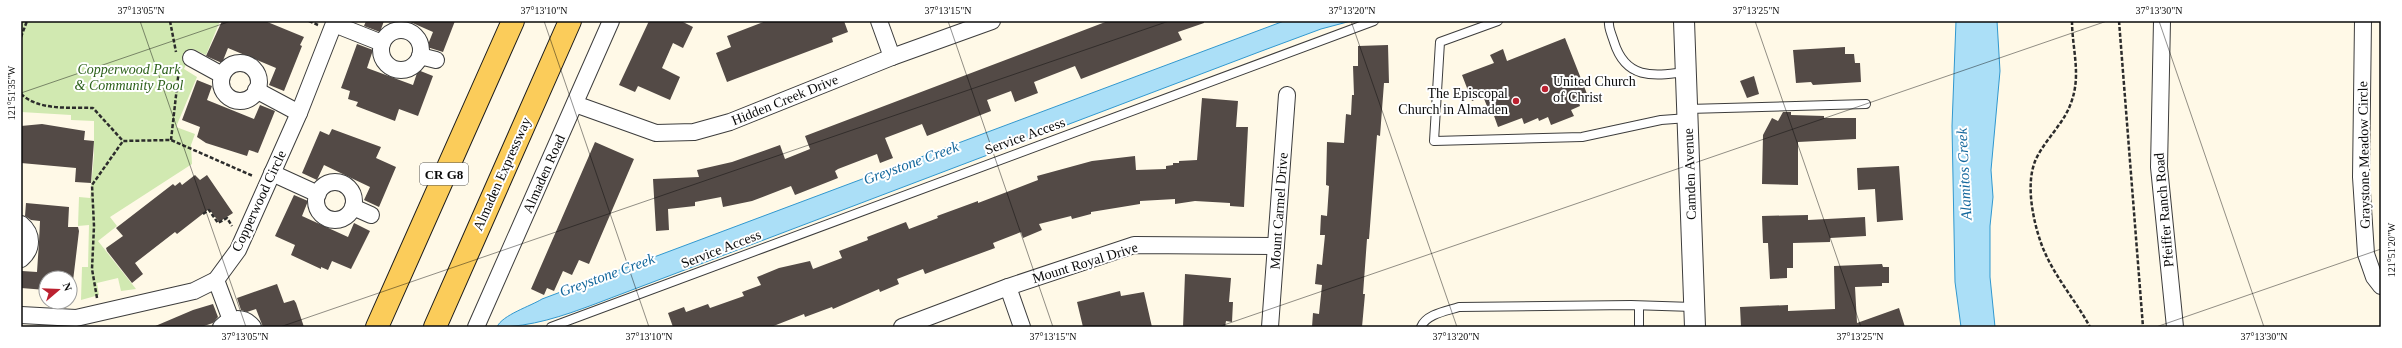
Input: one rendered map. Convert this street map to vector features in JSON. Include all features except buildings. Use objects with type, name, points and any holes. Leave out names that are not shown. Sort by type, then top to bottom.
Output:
[{"type":"main road","name":"CR G8","points":[[377,327],[513,21]]},
{"type":"main road","name":"Almaden Expressway","points":[[435,327],[570,21]]},
{"type":"street","name":"Almaden Road","points":[[476,327],[611,21]]},
{"type":"street","points":[[879,21],[892,57]]},
{"type":"street","name":"Hidden Creek Drive","points":[[575,104],[656,134],[694,132],[730,122],[892,57],[992,21]]},
{"type":"street","name":"Camden Avenue","points":[[1684,21],[1695,327]]},
{"type":"street","name":"Pfeiffer Ranch Road","points":[[2162,21],[2159,167],[2175,327]]},
{"type":"street","name":"Graystone Meadow Circle","points":[[2363,21],[2361,177],[2366,254],[2374,277],[2381,286]]},
{"type":"street","points":[[335,23],[382,43]]},
{"type":"street","name":"Copperwood Circle","points":[[21,315],[76,322],[100,312],[194,291],[216,280],[242,242],[299,114],[335,23]]},
{"type":"street","points":[[397,30],[410,32],[419,42],[420,56],[413,66],[408,69],[395,69],[389,66],[382,56],[382,43],[390,33],[397,30]]},
{"type":"street","points":[[420,56],[436,60]]},
{"type":"street","points":[[182,59],[222,75]]},
{"type":"street","points":[[235,63],[247,64],[256,73],[258,79],[256,90],[246,100],[233,100],[228,97],[221,87],[222,75],[229,66],[235,63]]},
{"type":"street","points":[[256,90],[299,114]]},
{"type":"street","name":"Mount Carmel Drive","points":[[1270,327],[1287,95]]},
{"type":"street","points":[[270,178],[318,194]]},
{"type":"street","points":[[332,182],[345,184],[353,194],[353,207],[346,217],[335,220],[329,219],[317,206],[318,194],[321,188],[332,182]]},
{"type":"street","points":[[353,207],[371,215]]},
{"type":"street","points":[[21,224],[29,233],[31,240],[27,253],[21,259]]},
{"type":"street","name":"Mount Royal Drive","points":[[902,327],[1008,287],[1134,245],[1276,246]]},
{"type":"street","points":[[216,280],[226,323],[244,320],[253,327]]},
{"type":"street","points":[[1008,287],[1022,327]]},
{"type":"lane","name":"Service Access","points":[[551,327],[1374,21]]},
{"type":"lane","points":[[1498,21],[1440,42],[1434,141],[1582,137],[1688,114],[1866,104]]},
{"type":"lane","points":[[1609,21],[1616,49],[1628,67],[1640,73],[1660,75],[1686,72]]},
{"type":"lane","points":[[1635,306],[1639,327]]},
{"type":"lane","points":[[1422,327],[1423,323],[1434,315],[1459,307],[1694,307]]},
{"type":"path","points":[[21,37],[27,21]]},
{"type":"path","points":[[170,21],[182,59],[179,70],[171,140]]},
{"type":"path","points":[[2072,21],[2076,81],[2072,100],[2066,115],[2036,159],[2032,173],[2031,193],[2035,222],[2047,257],[2090,327]]},
{"type":"path","points":[[2119,21],[2143,327]]},
{"type":"path","points":[[21,94],[27,99],[42,105],[93,108],[123,141],[171,140],[270,178]]},
{"type":"path","points":[[100,312],[92,269],[94,226],[92,184],[123,141]]},
{"type":"path","points":[[203,214],[209,210],[218,224],[226,218],[242,242]]},
{"type":"green space","name":"Copperwood Park & Community Pool","points":[[21,21],[220,21],[206,55],[193,49],[184,69],[197,77],[176,127],[195,134],[191,145],[192,164],[110,217],[117,226],[98,241],[136,289],[121,291],[118,278],[97,283],[99,295],[81,300],[82,267],[88,267],[89,225],[78,226],[79,197],[90,198],[94,155],[94,121],[71,120],[71,115],[21,112]]},
{"type":"water","name":"Greystone Creek","points":[[1284,21],[1351,21],[1321,29],[1259,52],[559,317],[535,323],[510,327],[497,327],[511,315],[542,299]]},
{"type":"water","name":"Alamitos Creek","points":[[1956,21],[1997,21],[2000,71],[1991,170],[1993,197],[1990,226],[1990,277],[1995,327],[1961,327],[1955,282],[1952,126]]},
{"type":"place","name":"United Church of Christ","points":[[1545,89]]},
{"type":"place","name":"The Episcopal Church in Almaden","points":[[1516,101]]}]
